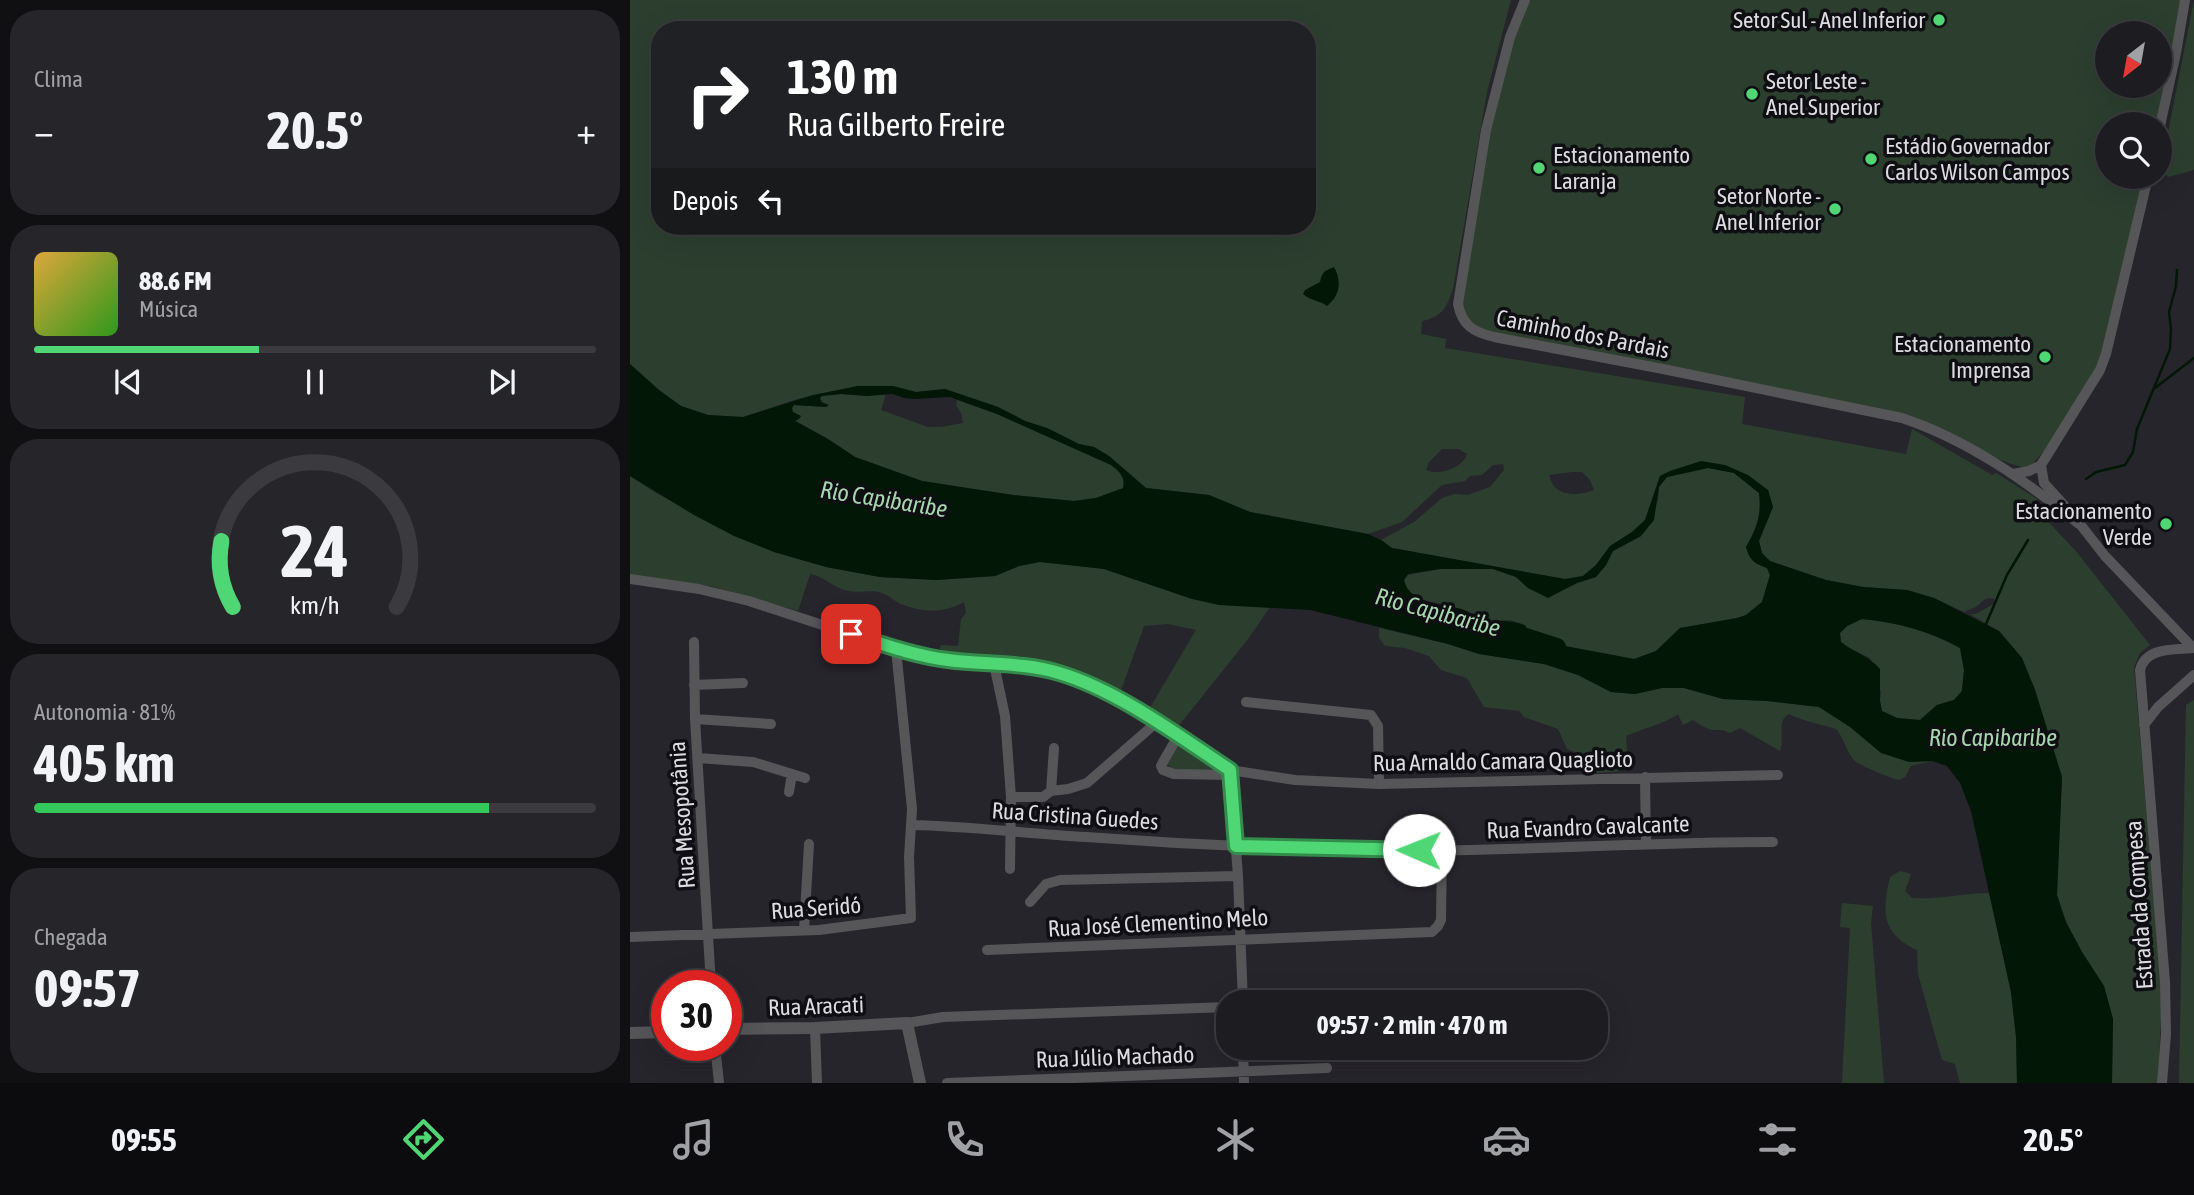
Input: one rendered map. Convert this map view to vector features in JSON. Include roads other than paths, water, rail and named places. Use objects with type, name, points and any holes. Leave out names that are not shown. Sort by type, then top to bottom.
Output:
[{"type":"street","name":"Caminho dos Pardais","points":[[1525,0],[1510,37],[1486,130],[1459,294],[1460,314],[1464,324],[1476,332],[1494,337],[1902,418],[1937,431],[2013,474]]},
{"type":"street","points":[[2163,112],[2185,0]]},
{"type":"street","points":[[2013,474],[2029,471],[2040,465],[2100,370],[2145,189]]},
{"type":"street","points":[[2040,465],[2044,483],[2105,556],[2193,649]]},
{"type":"street","points":[[2013,474],[2042,493],[2079,524]]},
{"type":"street","points":[[630,579],[699,589],[749,601],[896,649],[944,660],[1021,665],[1071,677],[1130,706],[1178,736],[1230,772],[1238,876],[1242,990]]},
{"type":"street","name":"Rua Mesopotânia","points":[[694,642],[695,719],[710,970]]},
{"type":"street","points":[[896,649],[912,825]]},
{"type":"street","name":"Estrada da Compesa","points":[[2162,1083],[2166,1034],[2165,982],[2141,689],[2142,663],[2154,653],[2193,649]]},
{"type":"street","points":[[993,663],[1005,716],[1012,797],[1010,869]]},
{"type":"street","points":[[2144,725],[2158,707],[2194,675]]},
{"type":"street","points":[[694,685],[743,683]]},
{"type":"street","points":[[1246,702],[1371,715],[1378,726],[1379,784]]},
{"type":"street","points":[[695,719],[771,724]]},
{"type":"street","points":[[1012,797],[1043,797],[1051,791],[1087,783],[1157,722]]},
{"type":"street","name":"Rua Arnaldo Camara Quaglioto","points":[[1178,736],[1161,766],[1163,770],[1174,774],[1230,772],[1295,780],[1379,784],[1777,775]]},
{"type":"street","points":[[1051,791],[1054,748]]},
{"type":"street","points":[[698,758],[753,762],[805,778]]},
{"type":"street","points":[[789,792],[792,774]]},
{"type":"street","points":[[1645,777],[1646,844]]},
{"type":"street","name":"Rua Cristina Guedes","points":[[912,825],[964,826],[1083,837],[1236,846]]},
{"type":"street","name":"Rua Seridó","points":[[630,937],[836,929],[911,919],[909,857],[912,825]]},
{"type":"street","name":"Rua Evandro Cavalcante","points":[[1236,846],[1442,851],[1773,842]]},
{"type":"street","points":[[804,930],[809,844]]},
{"type":"street","name":"Rua José Clementino Melo","points":[[988,950],[1417,933],[1435,930],[1441,920],[1442,851]]},
{"type":"street","points":[[1030,902],[1046,884],[1060,880],[1238,876]]},
{"type":"street","points":[[920,1083],[907,1023],[918,1020],[1216,1007]]},
{"type":"street","name":"Rua Aracati","points":[[742,1029],[907,1023]]},
{"type":"street","points":[[815,1028],[817,1083]]},
{"type":"street","points":[[630,1033],[651,1032]]},
{"type":"street","points":[[1244,1060],[1244,1083]]},
{"type":"street","points":[[717,1061],[719,1083]]},
{"type":"street","name":"Rua Júlio Machado","points":[[947,1083],[1327,1069]]},
{"type":"water","points":[[1334,267],[1338,288],[1335,298],[1327,306],[1303,294],[1305,290],[1320,282],[1324,272]]},
{"type":"water","points":[[630,364],[681,406],[708,415],[743,417],[813,395],[858,386],[893,386],[916,392],[945,389],[998,407],[1079,444],[1094,447],[1109,456],[1146,488],[1209,495],[1250,512],[1368,534],[1392,548],[1565,579],[1583,576],[1596,565],[1610,546],[1645,520],[1660,476],[1701,461],[1725,465],[1748,475],[1768,490],[1773,507],[1759,541],[1762,553],[1770,561],[1826,580],[1863,587],[1907,590],[1934,598],[1999,631],[2022,658],[2035,690],[2062,777],[2057,895],[2066,922],[2104,986],[2113,1019],[2112,1083],[2017,1083],[2011,992],[1971,811],[1960,783],[1947,766],[1932,761],[1909,762],[1881,753],[1850,727],[1819,707],[1723,699],[1684,688],[1662,688],[1635,694],[1611,692],[1578,675],[1544,664],[1479,654],[1310,610],[1219,605],[1192,599],[1104,569],[1040,562],[1019,566],[995,576],[936,580],[880,577],[826,567],[774,552],[734,536],[630,476]],"holes":[[[893,394],[914,399],[950,397],[997,414],[1111,465],[1123,477],[1123,488],[1096,498],[1074,501],[922,481],[855,457],[795,421],[801,416],[793,412],[794,405],[826,407],[829,405],[821,402],[822,396]],[[1708,468],[1734,473],[1759,493],[1758,521],[1746,547],[1751,558],[1767,568],[1770,575],[1762,602],[1746,615],[1680,628],[1656,651],[1634,659],[1565,646],[1542,638],[1533,641],[1526,637],[1526,626],[1485,620],[1464,610],[1420,599],[1407,588],[1404,580],[1408,574],[1440,569],[1493,569],[1516,577],[1528,588],[1548,598],[1577,583],[1596,577],[1613,551],[1641,536],[1654,520],[1659,487],[1667,477]],[[1862,619],[1887,622],[1925,632],[1960,648],[1964,670],[1962,691],[1954,700],[1937,705],[1920,720],[1897,718],[1882,711],[1880,669],[1871,660],[1841,642],[1840,633],[1847,626]]]},
{"type":"waterway","points":[[2086,479],[2096,472],[2125,465],[2133,452],[2137,429],[2170,349],[2169,312],[2177,270]]},
{"type":"waterway","points":[[2155,388],[2194,358]]},
{"type":"waterway","points":[[1986,624],[2007,575],[2028,540]]},
{"type":"waterway","name":"Rio Capibaribe","points":[[1504,630],[1557,647]]},
{"type":"place","name":"Setor Sul - Anel Inferior","points":[[1939,20]]},
{"type":"place","name":"Setor Leste - Anel Superior","points":[[1752,94]]},
{"type":"place","name":"Estádio Governador Carlos Wilson Campos","points":[[1871,159]]},
{"type":"place","name":"Estacionamento Laranja","points":[[1539,168]]},
{"type":"place","name":"Setor Norte - Anel Inferior","points":[[1835,209]]},
{"type":"place","name":"Estacionamento Imprensa","points":[[2045,357]]},
{"type":"place","name":"Estacionamento Verde","points":[[2166,524]]}]
